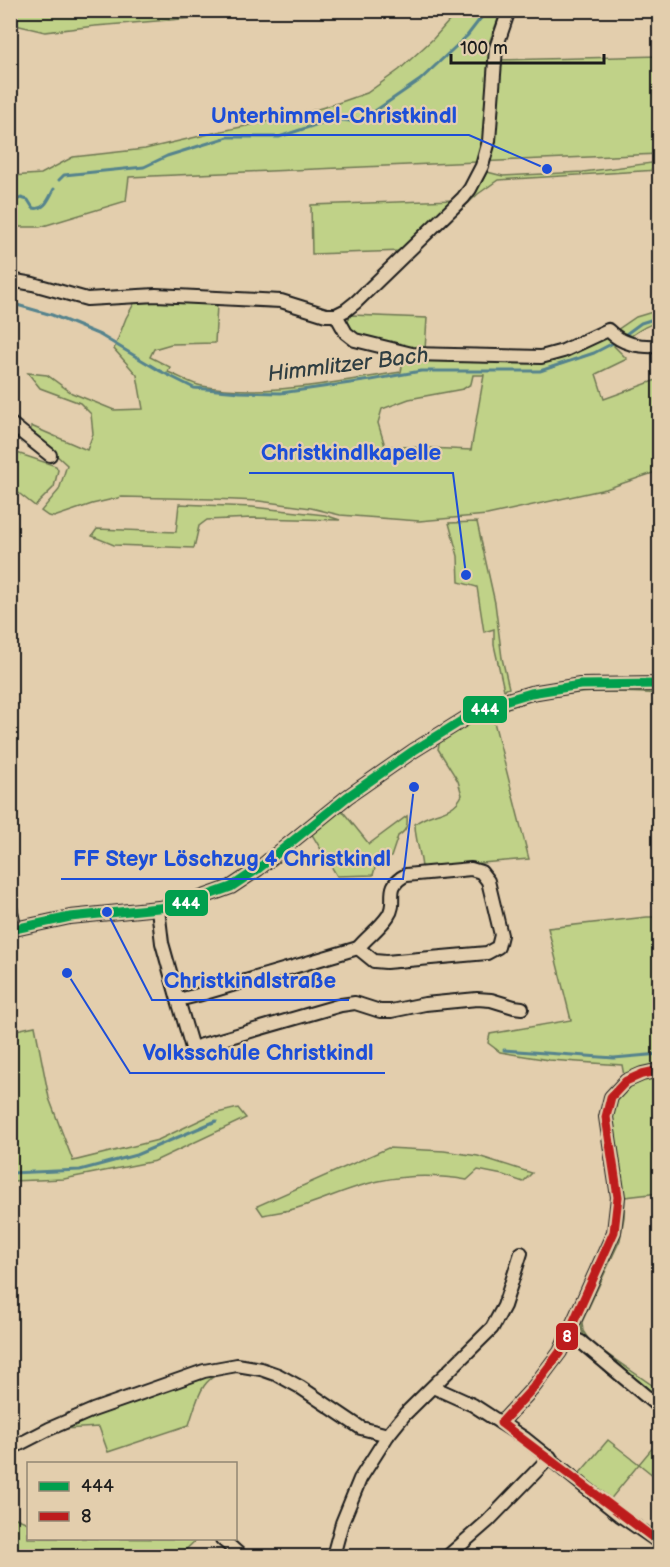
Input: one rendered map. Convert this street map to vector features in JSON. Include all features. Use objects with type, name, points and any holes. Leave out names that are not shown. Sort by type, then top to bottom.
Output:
[{"type":"street","points":[[10,280],[87,299],[156,296],[281,301],[318,314],[336,315],[356,302],[412,249],[463,198],[477,178],[489,141],[496,48],[510,10]]},
{"type":"street","points":[[336,315],[346,333],[355,340],[412,354],[541,357],[615,336],[642,347],[660,346]]},
{"type":"street","points":[[10,423],[50,455]]},
{"type":"street","points":[[10,907],[13,930],[91,914],[158,909],[198,900],[231,887],[244,879],[356,791],[429,741],[484,710],[515,698],[556,688],[660,684]]},
{"type":"street","points":[[178,1000],[358,948],[388,916],[391,910],[393,887],[398,879],[406,875],[471,869],[481,872],[489,880],[501,935],[498,947],[487,953],[386,962],[374,961],[358,948]]},
{"type":"street","points":[[158,909],[162,943],[192,1048],[341,1005],[355,1004],[380,1011],[391,1011],[425,1004],[477,999],[522,1008]]},
{"type":"street","points":[[501,1423],[548,1371],[568,1336],[614,1232],[617,1214],[616,1179],[607,1131],[608,1106],[616,1090],[626,1081],[660,1070]]},
{"type":"street","points":[[333,1557],[342,1523],[360,1479],[388,1435],[405,1414],[478,1343],[499,1318],[520,1253]]},
{"type":"street","points":[[568,1336],[580,1342],[660,1408]]},
{"type":"street","points":[[10,1449],[50,1428],[103,1406],[185,1377],[223,1366],[237,1365],[261,1369],[300,1386],[355,1425],[371,1432],[388,1435]]},
{"type":"street","points":[[433,1386],[465,1400],[501,1423],[550,1457],[621,1516],[660,1543]]},
{"type":"street","points":[[448,1557],[488,1521],[550,1457]]},
{"type":"street","points":[[223,1540],[241,1557]]},
{"type":"green space","points":[[11,10],[241,11],[231,15],[45,32],[11,24]]},
{"type":"green space","points":[[458,11],[501,11],[489,43],[500,60],[659,56],[659,154],[129,177],[126,201],[40,227],[19,227],[11,231],[11,176],[41,174],[73,157],[145,149],[294,116],[367,93],[399,70],[433,39]]},
{"type":"green space","points":[[659,162],[659,170],[498,180],[478,194],[427,242],[468,201],[487,172],[503,176],[583,172]]},
{"type":"green space","points":[[454,200],[404,251],[312,254],[311,205]]},
{"type":"green space","points":[[136,300],[217,304],[215,343],[171,344],[154,349],[150,357],[170,367],[168,372],[198,385],[251,390],[327,384],[401,372],[404,356],[566,354],[605,338],[636,317],[659,310],[659,322],[647,326],[614,346],[627,359],[596,374],[604,399],[659,379],[659,471],[606,489],[487,515],[419,521],[340,515],[311,508],[259,501],[122,497],[54,517],[48,516],[41,511],[59,490],[67,465],[31,432],[31,426],[87,450],[93,434],[91,414],[80,403],[40,388],[28,373],[47,375],[72,393],[114,410],[143,409],[137,375],[114,349]],"holes":[[[473,375],[484,375],[471,450],[385,446],[378,423],[382,409],[409,399],[463,389],[471,384]]]},
{"type":"green space","points":[[351,315],[427,318],[425,350],[382,344],[361,337],[346,324]]},
{"type":"green space","points":[[11,451],[56,466],[58,470],[54,487],[35,506],[11,487]]},
{"type":"green space","points":[[179,504],[252,507],[325,515],[340,520],[252,518],[207,520],[199,526],[194,548],[114,545],[92,536],[97,529],[176,532]]},
{"type":"green space","points":[[477,522],[495,603],[502,658],[509,688],[504,690],[494,645],[494,629],[484,632],[477,587],[459,582],[458,556],[449,523]]},
{"type":"green space","points":[[659,689],[659,694],[595,692],[554,696],[512,706],[492,714],[529,859],[422,868],[415,824],[447,810],[462,795],[458,781],[438,749],[440,740],[487,715],[536,697],[582,690]]},
{"type":"green space","points":[[340,808],[369,844],[407,816],[406,828],[398,836],[391,857],[377,861],[373,875],[337,876],[311,833]]},
{"type":"green space","points":[[659,917],[659,1066],[624,1076],[622,1065],[549,1060],[500,1052],[488,1043],[490,1034],[571,1020],[548,928]]},
{"type":"green space","points":[[35,1026],[49,1098],[73,1161],[158,1140],[213,1114],[238,1108],[246,1118],[155,1161],[64,1179],[11,1181],[11,1031]]},
{"type":"green space","points":[[659,1075],[659,1193],[625,1197],[620,1240],[582,1322],[583,1331],[591,1343],[659,1390],[659,1404],[585,1340],[580,1325],[617,1238],[611,1123],[613,1104],[631,1082]]},
{"type":"green space","points":[[388,1148],[444,1151],[478,1156],[532,1173],[523,1182],[478,1170],[467,1180],[445,1177],[401,1178],[368,1184],[287,1211],[263,1215],[257,1206]]},
{"type":"green space","points":[[237,1368],[283,1380],[337,1416],[335,1418],[307,1398],[271,1378],[252,1372],[234,1370],[217,1374],[204,1386],[189,1425],[108,1452],[99,1427],[63,1429],[155,1390]]},
{"type":"green space","points":[[608,1440],[639,1464],[609,1501],[579,1474]]},
{"type":"green space","points":[[659,1440],[659,1480],[639,1464]]},
{"type":"green space","points":[[11,1516],[27,1523],[27,1540],[196,1540],[179,1556],[11,1556]]},
{"type":"waterway","points":[[59,180],[64,175],[144,167],[167,156],[228,137],[279,137],[333,119],[359,122],[420,80],[467,36],[487,10]]},
{"type":"waterway","points":[[10,203],[21,198],[28,200],[33,208],[41,208],[54,189]]},
{"type":"waterway","name":"Himmlitzer Bach","points":[[10,303],[52,315],[100,335],[160,371],[194,388],[240,392],[281,393],[421,371],[540,371],[594,353],[617,341]]},
{"type":"waterway","name":"Himmlitzer Bach","points":[[622,337],[641,323],[660,317]]},
{"type":"waterway","points":[[504,1050],[614,1058],[660,1054]]},
{"type":"waterway","points":[[10,1173],[80,1170],[136,1155],[216,1121]]},
{"type":"transit line","name":"444","points":[[10,930],[70,917],[178,906],[231,887],[258,869],[347,797],[413,751],[466,718],[501,702],[531,693],[580,685],[660,684]]},
{"type":"transit line","name":"8","points":[[660,1070],[626,1081],[611,1097],[606,1117],[618,1197],[614,1232],[560,1352],[533,1388],[501,1423],[660,1543]]},
{"type":"place","name":"Unterhimmel-Christkindl","points":[[547,169]]},
{"type":"place","name":"Christkindlkapelle","points":[[466,575]]},
{"type":"place","name":"FF Steyr Löschzug 4 Christkindl","points":[[414,787]]},
{"type":"place","name":"Christkindlstraße","points":[[107,912]]},
{"type":"place","name":"Volksschule Christkindl","points":[[67,973]]}]
